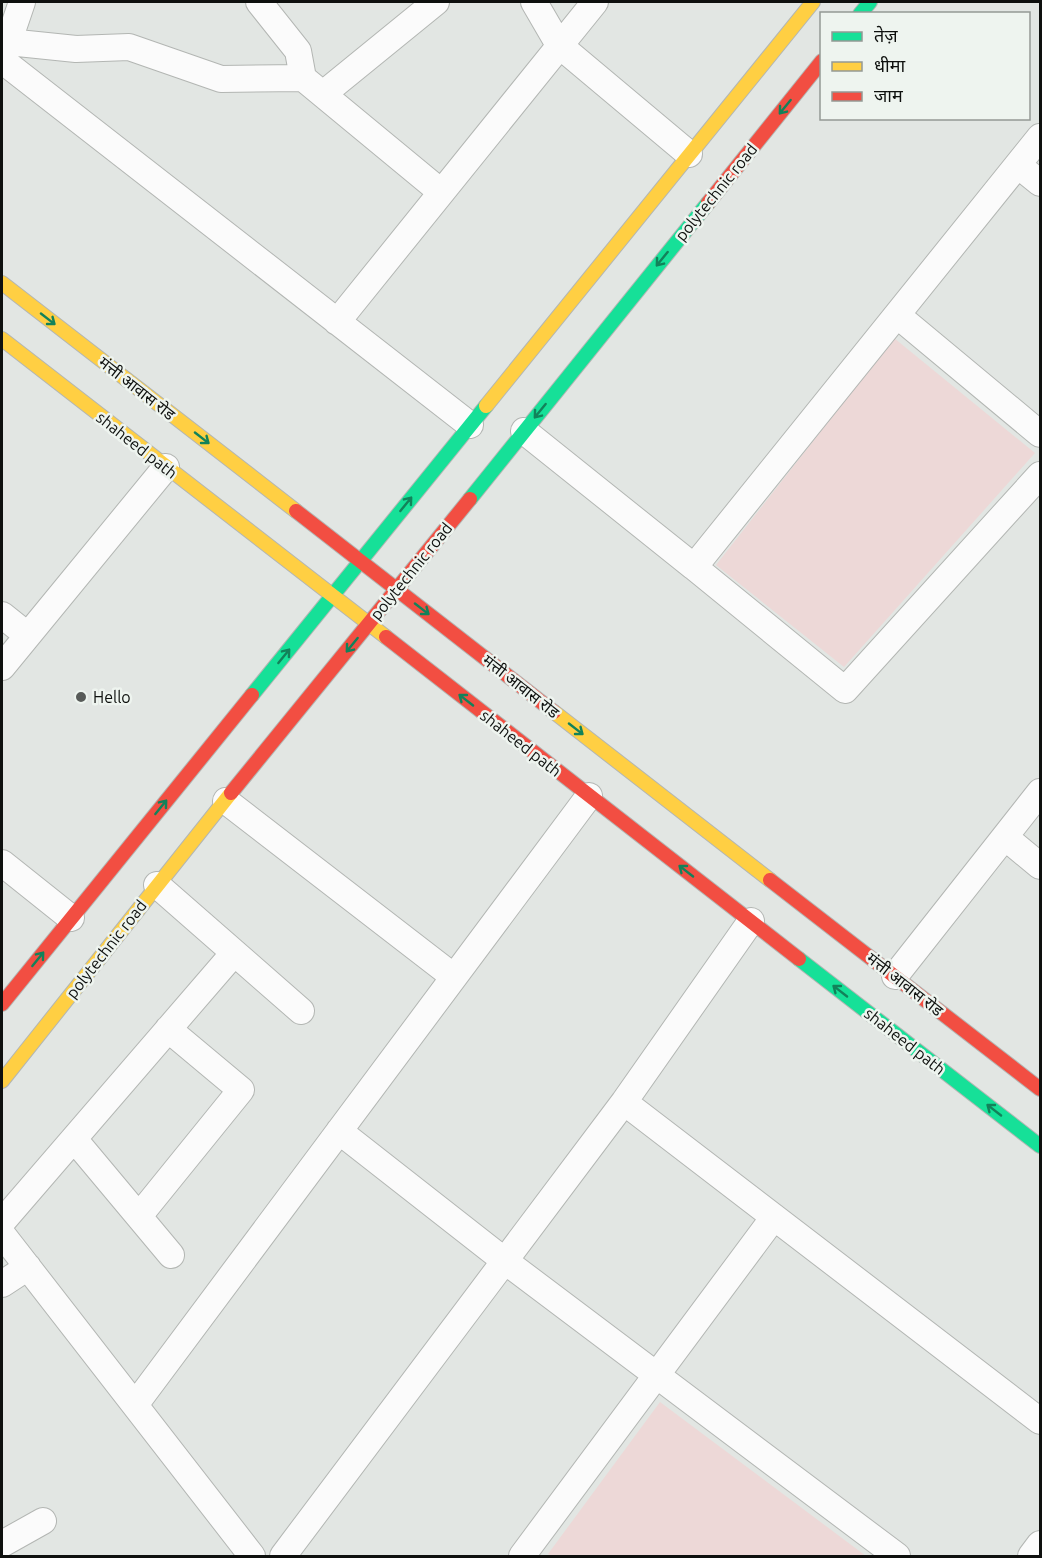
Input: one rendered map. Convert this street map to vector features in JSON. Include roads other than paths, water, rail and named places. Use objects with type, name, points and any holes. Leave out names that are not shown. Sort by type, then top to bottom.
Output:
[{"type":"street","points":[[4,55],[22,2]]},
{"type":"street","points":[[259,2],[298,51],[303,78]]},
{"type":"street","points":[[323,94],[436,2]]},
{"type":"street","points":[[534,2],[559,45],[689,154]]},
{"type":"street","points":[[337,322],[595,2]]},
{"type":"street","points":[[2,1004],[813,2]]},
{"type":"street","points":[[4,55],[129,47],[220,79],[303,78],[441,192]]},
{"type":"street","points":[[4,55],[337,322],[470,425]]},
{"type":"street","name":"polytechnic road","points":[[2,1081],[157,885],[820,63]]},
{"type":"street","points":[[694,567],[1041,137]]},
{"type":"street","points":[[1018,165],[1041,183]]},
{"type":"street","name":"मंत्ती आवास रोड","points":[[2,283],[1041,1089]]},
{"type":"street","points":[[897,315],[1041,434]]},
{"type":"street","name":"shaheed path","points":[[2,339],[1041,1146]]},
{"type":"street","points":[[524,431],[845,690],[1041,475]]},
{"type":"street","points":[[2,667],[166,467]]},
{"type":"street","points":[[2,615],[27,635]]},
{"type":"street","points":[[895,976],[1041,792]]},
{"type":"street","points":[[135,1405],[589,796]]},
{"type":"street","points":[[226,801],[454,978]]},
{"type":"street","points":[[1005,837],[1041,866]]},
{"type":"street","points":[[2,863],[71,918]]},
{"type":"street","points":[[157,885],[301,1011]]},
{"type":"street","points":[[284,1557],[624,1102],[751,921]]},
{"type":"street","points":[[2,1222],[234,953]]},
{"type":"street","points":[[139,1216],[241,1090],[168,1029]]},
{"type":"street","points":[[624,1102],[1041,1422]]},
{"type":"street","points":[[339,1131],[505,1261],[897,1557]]},
{"type":"street","points":[[74,1138],[171,1255]]},
{"type":"street","points":[[524,1556],[774,1217]]},
{"type":"street","points":[[2,1234],[252,1557]]},
{"type":"street","points":[[2,1284],[28,1268]]},
{"type":"street","points":[[2,1544],[43,1521]]},
{"type":"street","points":[[1031,1557],[1041,1544]]},
{"type":"place","name":"Hello","points":[[81,697]]}]
